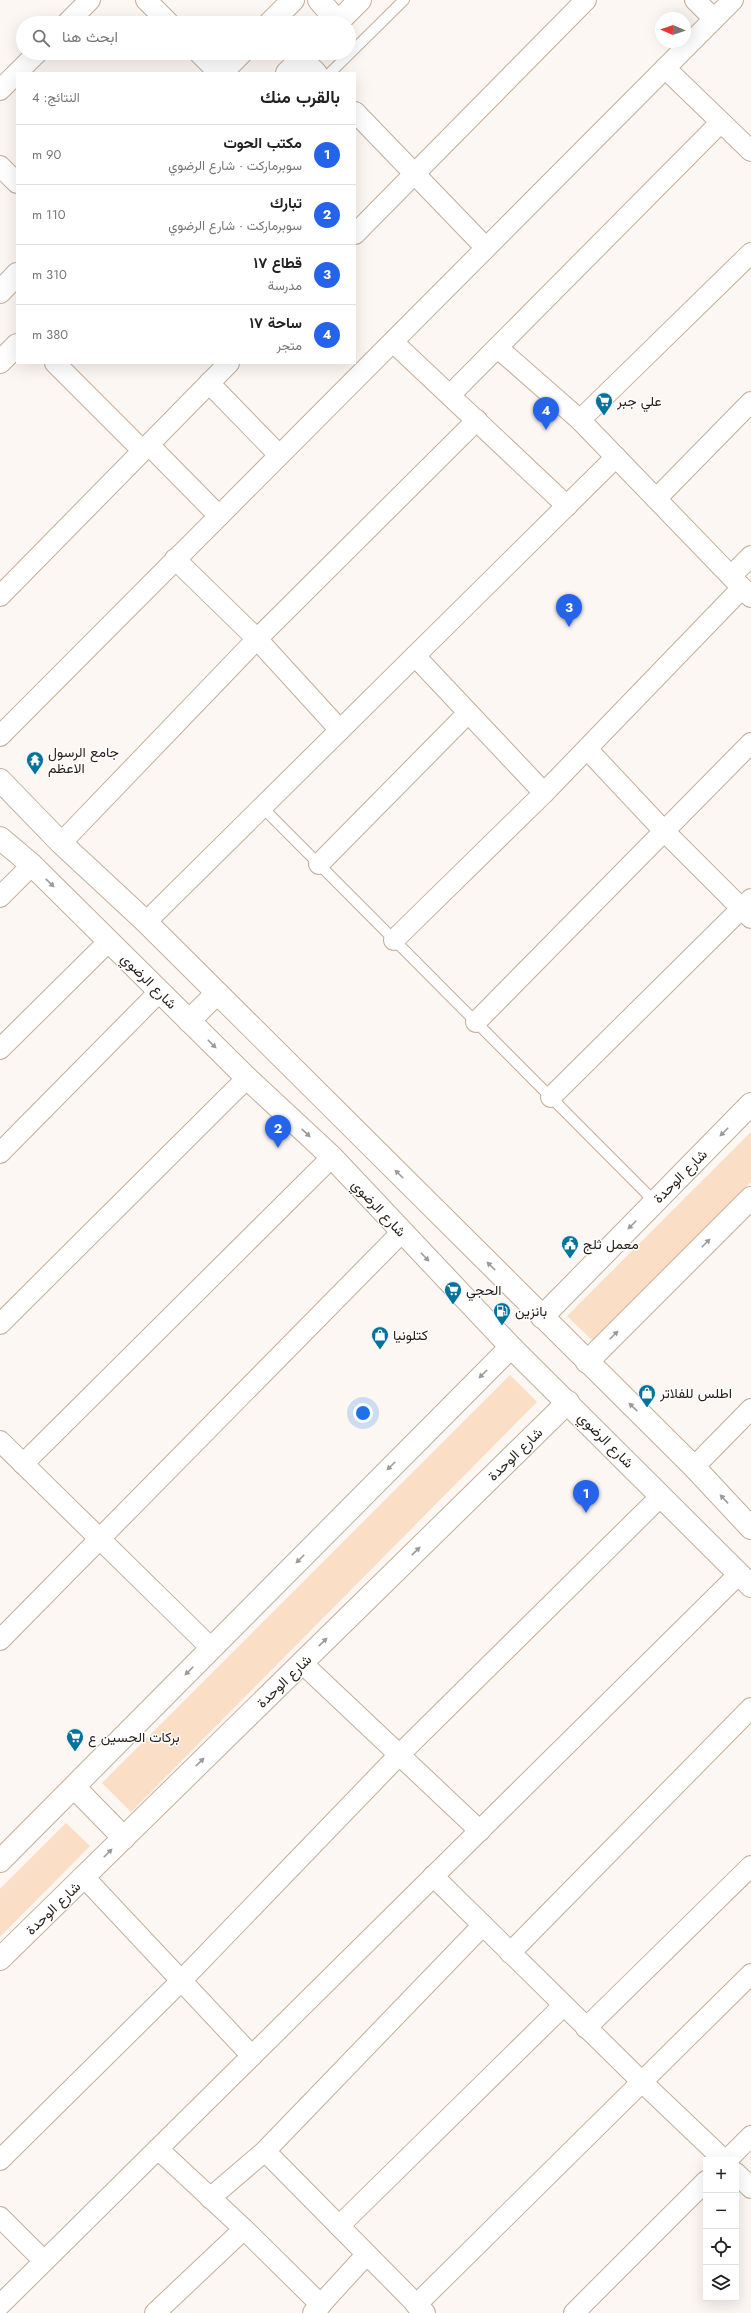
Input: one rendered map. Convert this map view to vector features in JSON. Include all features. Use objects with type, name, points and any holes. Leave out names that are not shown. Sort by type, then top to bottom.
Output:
[{"type":"street","points":[[74,16],[90,0]]},
{"type":"street","points":[[146,0],[162,16]]},
{"type":"street","points":[[277,16],[293,0]]},
{"type":"street","points":[[320,0],[333,16]]},
{"type":"street","points":[[345,16],[360,0]]},
{"type":"street","points":[[356,233],[586,0]]},
{"type":"street","points":[[695,0],[714,19]]},
{"type":"street","points":[[0,736],[733,0]]},
{"type":"street","points":[[18,72],[30,60]]},
{"type":"street","points":[[206,60],[219,72]]},
{"type":"street","points":[[221,72],[234,60]]},
{"type":"street","points":[[665,68],[751,151]]},
{"type":"street","points":[[0,90],[16,74]]},
{"type":"street","points":[[356,113],[486,248]]},
{"type":"street","points":[[450,395],[721,122]]},
{"type":"street","points":[[0,166],[16,182]]},
{"type":"street","points":[[580,420],[751,253]]},
{"type":"street","points":[[0,292],[16,275]]},
{"type":"street","points":[[392,342],[477,420],[567,506]]},
{"type":"street","points":[[0,362],[16,346]]},
{"type":"street","points":[[498,348],[580,420],[741,587]]},
{"type":"street","points":[[56,364],[219,516]]},
{"type":"street","points":[[0,596],[228,364]]},
{"type":"street","points":[[209,383],[279,455]]},
{"type":"street","points":[[656,499],[751,402]]},
{"type":"street","points":[[61,844],[257,639],[477,420]]},
{"type":"street","points":[[146,922],[616,457]]},
{"type":"street","points":[[394,940],[544,793],[741,587],[751,556]]},
{"type":"street","points":[[176,559],[257,639],[340,730]]},
{"type":"street","points":[[415,656],[544,793]]},
{"type":"street","points":[[319,864],[468,713]]},
{"type":"street","points":[[476,1022],[751,743]]},
{"type":"street","points":[[551,1097],[748,908],[664,831],[587,749]]},
{"type":"street","points":[[0,780],[61,844],[146,922],[694,1467],[751,1528]]},
{"type":"street","name":"شارع الرضوي","points":[[0,838],[32,866],[189,1022],[332,1157],[510,1346],[568,1402],[745,1580]]},
{"type":"street","points":[[0,897],[32,866]]},
{"type":"street","points":[[0,1049],[109,941]]},
{"type":"street","points":[[0,1153],[159,992]]},
{"type":"street","points":[[189,1022],[217,993]]},
{"type":"street","points":[[0,1324],[247,1078]]},
{"type":"street","name":"شارع الوحدة","points":[[542,1317],[751,1104]]},
{"type":"street","points":[[23,1464],[332,1157]]},
{"type":"street","points":[[587,1362],[751,1198]]},
{"type":"street","points":[[0,1640],[402,1232]]},
{"type":"street","points":[[0,1861],[510,1346]]},
{"type":"street","name":"شارع الوحدة","points":[[0,1959],[568,1402]]},
{"type":"street","points":[[694,1467],[751,1408]]},
{"type":"street","points":[[0,1441],[211,1648]]},
{"type":"street","points":[[0,2160],[181,1981],[400,1755],[661,1496]]},
{"type":"street","points":[[0,2305],[433,1876],[745,1580]]},
{"type":"street","points":[[302,1662],[480,1831]]},
{"type":"street","points":[[510,1953],[751,1708]]},
{"type":"street","points":[[74,1787],[124,1838]]},
{"type":"street","points":[[586,2028],[751,1866]]},
{"type":"street","points":[[433,1876],[563,2006],[722,2157]]},
{"type":"street","points":[[84,1877],[252,2056]]},
{"type":"street","points":[[210,2198],[265,2151],[483,1925]]},
{"type":"street","points":[[265,2151],[420,2309],[641,2081],[751,1974]]},
{"type":"street","points":[[339,2226],[563,2006]]},
{"type":"street","points":[[728,2157],[751,2136]]},
{"type":"street","points":[[158,2149],[244,2229],[317,2309],[366,2255]]},
{"type":"street","points":[[739,2175],[751,2188]]},
{"type":"street","points":[[574,2313],[703,2184]]},
{"type":"street","points":[[0,2217],[44,2261]]},
{"type":"street","points":[[155,2313],[244,2229]]},
{"type":"lane","points":[[356,47],[404,0]]},
{"type":"lane","points":[[331,72],[343,60]]},
{"type":"lane","points":[[262,807],[655,1202]]},
{"type":"shaded area","points":[[751,1132],[751,1182],[594,1342],[567,1316]]},
{"type":"shaded area","points":[[510,1375],[537,1402],[131,1812],[102,1783]]},
{"type":"shaded area","points":[[66,1823],[90,1846],[0,1937],[0,1889]]},
{"type":"place","name":"علي جبر","points":[[604,416]]},
{"type":"place","name":"ساحة ١٧","points":[[546,430]]},
{"type":"place","name":"قطاع ١٧","points":[[569,627]]},
{"type":"place","name":"جامع الرسول الاعظم","points":[[35,775]]},
{"type":"place","name":"تبارك","points":[[278,1148]]},
{"type":"place","name":"معمل ثلج","points":[[570,1259]]},
{"type":"place","name":"الحجي","points":[[453,1305]]},
{"type":"place","name":"بانزين","points":[[502,1326]]},
{"type":"place","name":"كتلونيا","points":[[380,1350]]},
{"type":"place","name":"اطلس للفلاتر","points":[[647,1408]]},
{"type":"place","name":"مكتب الحوت","points":[[586,1513]]},
{"type":"place","name":"بركات الحسين ع","points":[[75,1752]]}]
